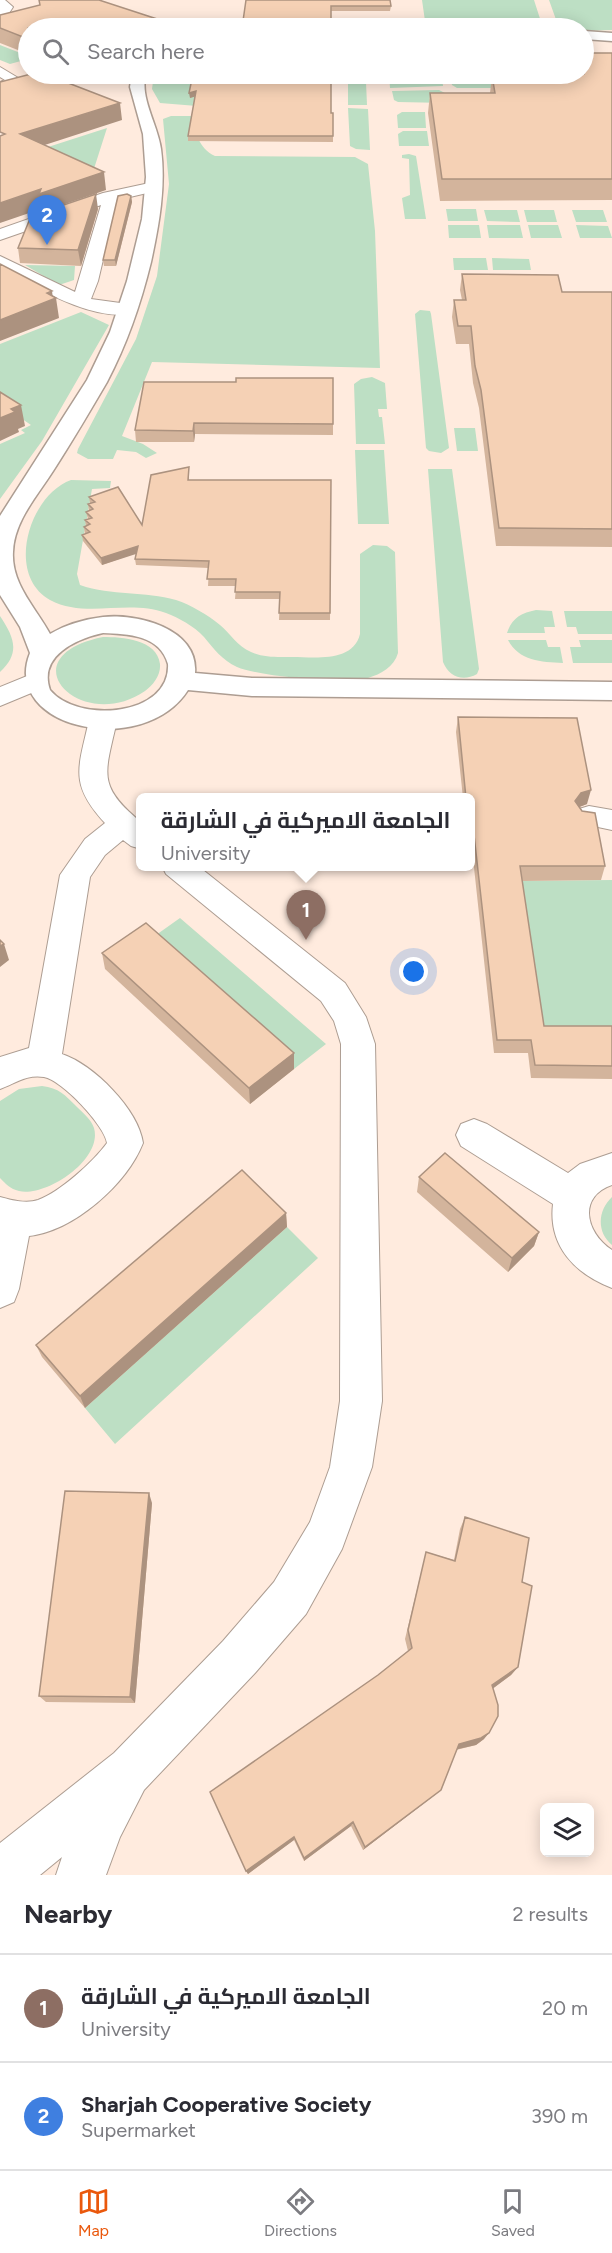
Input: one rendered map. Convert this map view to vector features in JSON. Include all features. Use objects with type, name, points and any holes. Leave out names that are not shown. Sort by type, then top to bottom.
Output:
[{"type":"street","points":[[0,2],[8,8],[0,18]]},
{"type":"street","points":[[594,35],[612,35]]},
{"type":"street","points":[[0,71],[13,79],[10,83],[0,87]]},
{"type":"street","points":[[43,652],[34,626],[10,594],[2,574],[0,553],[4,533],[14,513],[44,468],[97,379],[110,355],[128,309],[145,247],[154,187],[151,134],[136,84]]},
{"type":"street","points":[[0,235],[154,187]]},
{"type":"street","points":[[80,302],[89,281],[103,203]]},
{"type":"street","points":[[0,261],[80,302],[128,309]]},
{"type":"street","points":[[62,294],[89,281]]},
{"type":"street","points":[[24,614],[80,630]]},
{"type":"street","points":[[103,625],[126,625],[147,629],[165,638],[177,650],[183,664],[180,680],[165,700],[129,717],[103,720],[82,719],[63,714],[48,706],[37,695],[32,683],[34,667],[43,652],[53,643],[80,630],[103,625]]},
{"type":"street","points":[[180,680],[252,687],[612,691]]},
{"type":"street","points":[[0,698],[32,683]]},
{"type":"street","points":[[44,1061],[75,875],[95,847],[132,831],[101,798],[92,769],[103,720]]},
{"type":"street","points":[[0,1875],[131,1770],[239,1657],[290,1598],[327,1534],[351,1467],[361,1401],[358,1044],[349,1017],[333,992],[182,871]]},
{"type":"street","points":[[0,1074],[25,1062],[44,1061],[60,1067],[76,1080],[122,1128],[125,1142],[120,1157],[108,1169],[60,1206],[44,1215],[27,1219],[6,1216],[0,1289]]},
{"type":"street","points":[[474,1136],[573,1196]]},
{"type":"street","points":[[611,1271],[583,1249],[573,1232],[570,1213],[573,1196],[583,1181],[598,1172],[612,1169]]},
{"type":"street","points":[[81,1875],[99,1825],[131,1770]]},
{"type":"shaded area","points":[[0,0],[612,0],[612,1875],[0,1875]]},
{"type":"green space","points":[[422,0],[534,0],[540,18],[425,18]]},
{"type":"green space","points":[[549,0],[612,0],[612,30],[594,31],[594,18],[555,18]]},
{"type":"green space","points":[[0,45],[18,52],[18,62],[10,64],[0,60]]},
{"type":"green space","points":[[153,84],[196,84],[197,106],[160,103],[152,89]]},
{"type":"green space","points":[[348,84],[366,84],[367,105],[348,105]]},
{"type":"green space","points":[[390,84],[443,84],[443,86],[390,88]]},
{"type":"green space","points":[[501,84],[502,88],[457,88],[452,85]]},
{"type":"green space","points":[[439,90],[445,93],[446,103],[398,102],[394,100],[392,91]]},
{"type":"green space","points":[[348,108],[368,109],[370,150],[350,146]]},
{"type":"green space","points":[[402,112],[425,112],[426,128],[398,128],[397,115]]},
{"type":"green space","points":[[171,116],[193,116],[201,144],[215,156],[355,157],[368,164],[375,231],[380,368],[152,362],[122,436],[143,444],[157,453],[146,458],[136,452],[117,450],[113,459],[88,459],[77,453],[78,449],[136,339],[157,276],[169,184],[163,119]]},
{"type":"green space","points":[[107,128],[91,178],[45,148]]},
{"type":"green space","points":[[403,131],[427,131],[429,146],[399,146],[398,134]]},
{"type":"green space","points":[[402,155],[416,156],[426,219],[405,219],[402,198],[410,195],[409,159],[402,158]]},
{"type":"green space","points":[[446,209],[476,209],[478,221],[448,221]]},
{"type":"green space","points":[[484,210],[517,210],[520,222],[487,221]]},
{"type":"green space","points":[[524,210],[554,210],[557,222],[527,222]]},
{"type":"green space","points":[[572,210],[603,210],[607,222],[576,222]]},
{"type":"green space","points":[[448,225],[479,225],[481,238],[449,238]]},
{"type":"green space","points":[[487,225],[520,225],[523,238],[489,238]]},
{"type":"green space","points":[[528,225],[558,225],[562,238],[531,238]]},
{"type":"green space","points":[[576,225],[608,226],[612,238],[580,238]]},
{"type":"green space","points":[[453,258],[486,258],[488,270],[454,270]]},
{"type":"green space","points":[[492,258],[529,259],[531,270],[493,270]]},
{"type":"green space","points":[[25,265],[75,266],[74,280],[59,285]]},
{"type":"green space","points":[[420,310],[430,311],[431,314],[449,448],[441,453],[429,451],[426,448],[415,314]]},
{"type":"green space","points":[[81,312],[109,325],[42,441],[0,499],[0,444],[25,433],[21,430],[31,425],[0,404],[0,344]]},
{"type":"green space","points":[[372,377],[385,383],[387,409],[378,409],[379,417],[382,417],[385,444],[356,444],[354,384],[361,379]]},
{"type":"green space","points":[[454,428],[475,428],[478,451],[457,451]]},
{"type":"green space","points":[[355,450],[384,450],[389,524],[358,524]]},
{"type":"green space","points":[[428,469],[452,469],[479,669],[477,674],[467,678],[457,677],[443,662]]},
{"type":"green space","points":[[71,480],[111,481],[110,488],[92,489],[77,574],[80,585],[104,591],[164,597],[182,602],[215,621],[246,649],[260,655],[321,657],[350,650],[360,634],[360,554],[373,545],[387,546],[395,552],[398,653],[396,658],[382,672],[356,680],[322,680],[264,674],[248,671],[227,661],[196,629],[166,613],[136,608],[78,608],[50,600],[36,588],[28,573],[26,555],[28,536],[34,518],[44,502],[56,488]]},
{"type":"green space","points":[[536,610],[552,611],[555,627],[544,627],[545,633],[507,633],[518,617]]},
{"type":"green space","points":[[564,611],[612,611],[612,634],[578,634],[576,627],[567,627]]},
{"type":"green space","points":[[0,616],[12,638],[13,651],[7,665],[0,672]]},
{"type":"green space","points":[[103,637],[138,641],[152,649],[157,656],[160,668],[156,679],[148,689],[121,702],[98,704],[78,699],[63,688],[56,674],[59,660],[74,647]]},
{"type":"green space","points":[[508,640],[546,640],[548,647],[560,647],[563,663],[531,659],[518,652]]},
{"type":"green space","points":[[579,640],[612,640],[612,663],[573,663],[570,647],[581,647]]},
{"type":"green space","points":[[612,880],[612,1039],[541,1040],[517,881]]},
{"type":"green space","points":[[180,918],[326,1044],[294,1069],[149,940]]},
{"type":"green space","points":[[42,1086],[53,1088],[61,1093],[84,1114],[94,1128],[95,1140],[82,1163],[57,1182],[44,1188],[19,1191],[11,1188],[0,1178],[0,1101],[19,1089]]},
{"type":"green space","points":[[612,1197],[612,1245],[603,1234],[601,1221],[604,1208]]},
{"type":"green space","points":[[287,1227],[318,1258],[115,1444],[85,1408]]},
{"type":"building","points":[[39,0],[99,0],[154,18],[18,18],[18,35],[0,28],[0,15],[40,5]]},
{"type":"building","points":[[246,0],[390,0],[391,6],[331,6],[331,18],[243,18]]},
{"type":"building","points":[[594,53],[612,53],[612,179],[442,179],[430,93],[495,93],[493,84],[594,84]]},
{"type":"building","points":[[18,77],[18,84],[71,84],[120,103],[20,134],[104,172],[39,194],[41,189],[0,203],[0,136],[5,134],[0,132],[0,82]]},
{"type":"building","points":[[191,84],[331,84],[333,136],[188,136],[196,91],[189,93]]},
{"type":"building","points":[[96,194],[78,250],[18,248],[31,216]]},
{"type":"building","points":[[127,194],[131,196],[115,260],[103,260],[118,196]]},
{"type":"building","points":[[0,264],[52,291],[47,293],[56,298],[0,320]]},
{"type":"building","points":[[462,274],[558,275],[562,292],[612,292],[612,529],[499,528],[471,326],[458,326],[454,300],[466,300]]},
{"type":"building","points":[[236,378],[333,378],[333,424],[194,423],[193,431],[135,430],[144,382],[236,382]]},
{"type":"building","points":[[0,392],[21,405],[11,409],[15,412],[0,418]]},
{"type":"building","points":[[189,467],[188,480],[331,480],[330,613],[279,613],[280,592],[235,592],[236,579],[207,579],[209,561],[135,559],[138,546],[101,558],[82,535],[90,532],[84,527],[90,524],[85,520],[92,518],[86,512],[93,509],[88,504],[95,502],[89,497],[118,487],[142,525],[151,475]]},
{"type":"building","points":[[458,717],[577,718],[591,790],[581,793],[575,801],[582,811],[595,813],[605,866],[520,866],[544,1026],[612,1026],[612,1066],[535,1065],[531,1040],[497,1040],[475,844],[475,793],[466,793]]},
{"type":"building","points":[[146,923],[294,1053],[249,1088],[102,953]]},
{"type":"building","points":[[445,1153],[539,1232],[512,1258],[419,1177]]},
{"type":"building","points":[[242,1170],[286,1213],[80,1396],[36,1345]]},
{"type":"building","points":[[65,1491],[149,1493],[130,1697],[39,1696]]},
{"type":"building","points":[[465,1517],[529,1538],[522,1582],[532,1586],[518,1667],[492,1685],[498,1705],[498,1716],[489,1733],[481,1738],[459,1744],[441,1790],[365,1847],[353,1822],[304,1858],[294,1837],[246,1871],[210,1792],[378,1675],[412,1648],[408,1630],[426,1552],[455,1561]]},
{"type":"place","name":"Sharjah Cooperative Society","points":[[47,245]]},
{"type":"place","name":"الجامعة الاميركية في الشارقة","points":[[306,940]]}]
